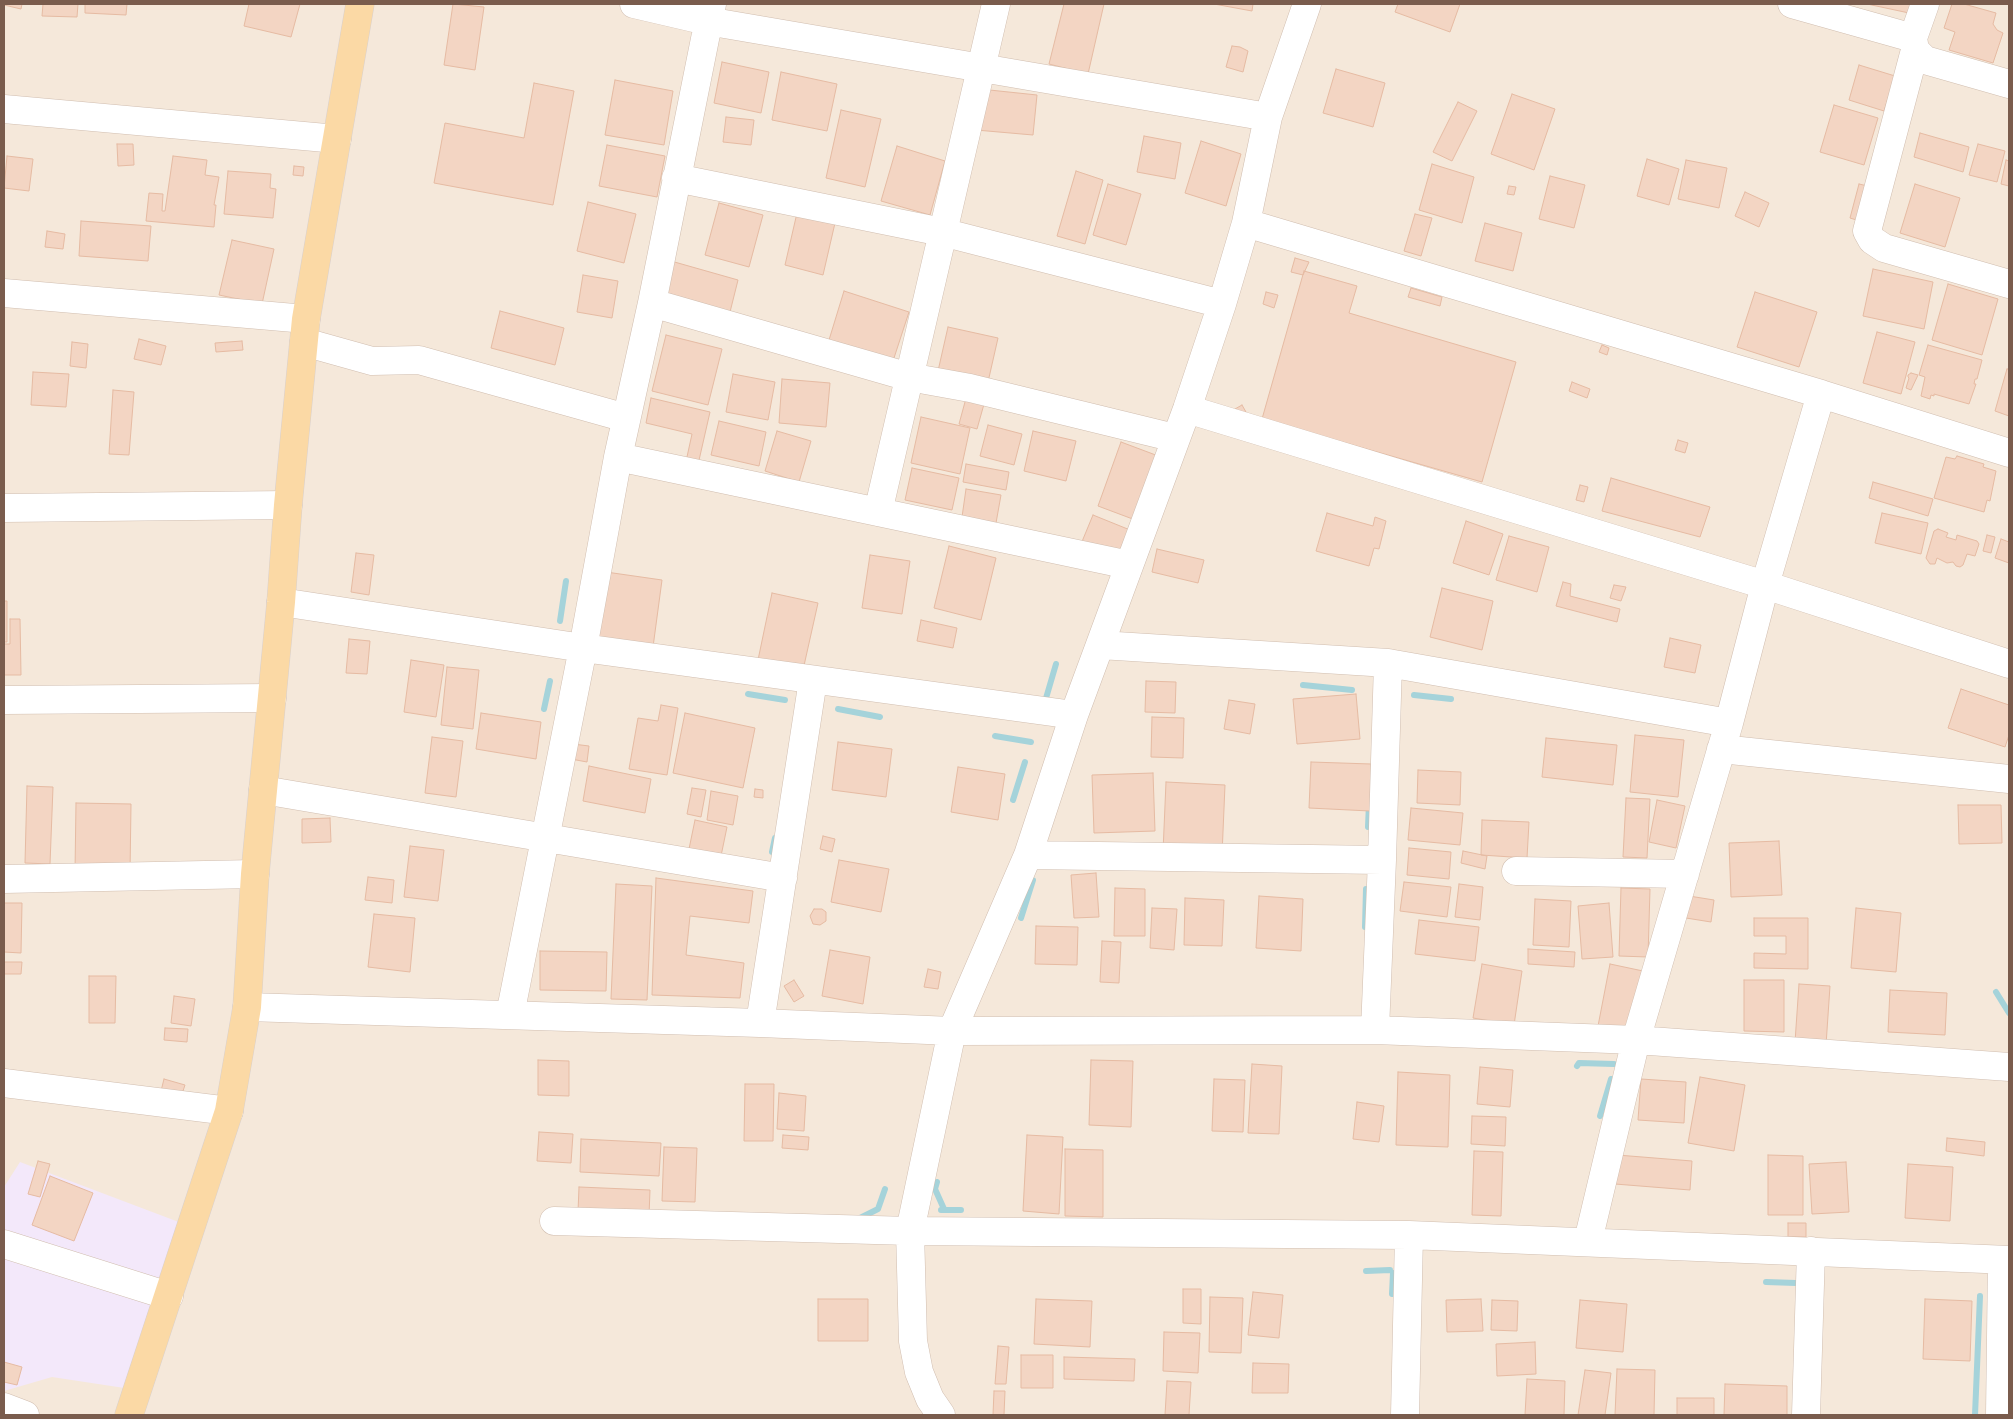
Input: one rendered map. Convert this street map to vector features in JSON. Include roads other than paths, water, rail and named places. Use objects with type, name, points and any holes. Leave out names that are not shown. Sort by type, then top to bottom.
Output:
[{"type":"main road","points":[[136,1413],[169,1296],[229,1111],[247,1008],[255,874],[282,602],[288,505],[305,330],[360,4]]},
{"type":"street","points":[[634,4],[710,12],[980,67],[1268,117]]},
{"type":"street","points":[[878,512],[996,4]]},
{"type":"street","points":[[942,1415],[930,1399],[919,1372],[913,1341],[910,1231],[952,1031],[1028,855],[1074,715],[1187,409],[1222,304],[1246,223],[1268,117],[1307,4]]},
{"type":"street","points":[[1792,4],[1914,44],[1924,60],[2009,84]]},
{"type":"street","points":[[1925,4],[1867,231],[1872,240],[1884,248],[2009,284]]},
{"type":"street","points":[[510,1016],[583,648],[618,457],[652,303],[710,12]]},
{"type":"street","points":[[4,109],[337,139]]},
{"type":"street","points":[[676,178],[942,232],[1222,304]]},
{"type":"street","points":[[1246,223],[1821,394],[2009,453]]},
{"type":"street","points":[[4,293],[305,330],[372,361],[419,360],[626,418]]},
{"type":"street","points":[[652,303],[909,377],[970,388],[1175,438]]},
{"type":"street","points":[[1588,1241],[1636,1040],[1729,723],[1765,585],[1821,394]]},
{"type":"street","points":[[1187,409],[1765,585],[2009,664]]},
{"type":"street","points":[[618,457],[1129,565]]},
{"type":"street","points":[[4,508],[288,505]]},
{"type":"street","points":[[282,602],[583,648],[1074,715]]},
{"type":"street","points":[[1100,645],[1388,662],[1729,723]]},
{"type":"street","points":[[1375,1030],[1388,662]]},
{"type":"street","points":[[760,1023],[813,680]]},
{"type":"street","points":[[4,700],[272,698]]},
{"type":"street","points":[[1721,750],[2009,779]]},
{"type":"street","points":[[263,790],[783,878]]},
{"type":"street","points":[[1028,855],[1382,860]]},
{"type":"street","points":[[1516,871],[1685,874]]},
{"type":"street","points":[[4,879],[255,874]]},
{"type":"street","points":[[247,1008],[760,1023],[952,1031],[1375,1030],[1636,1040],[2009,1067]]},
{"type":"street","points":[[4,1083],[229,1111]]},
{"type":"street","points":[[554,1221],[910,1231],[1409,1234],[2006,1260],[2000,1415]]},
{"type":"street","points":[[1405,1415],[1409,1234]]},
{"type":"street","points":[[4,1244],[169,1296]]},
{"type":"street","points":[[1806,1415],[1812,1251]]},
{"type":"street","points":[[4,1407],[25,1415]]},
{"type":"waterway","points":[[560,621],[566,581]]},
{"type":"waterway","points":[[1044,705],[1056,664]]},
{"type":"waterway","points":[[544,709],[550,681]]},
{"type":"waterway","points":[[1303,685],[1352,690]]},
{"type":"waterway","points":[[748,694],[785,700]]},
{"type":"waterway","points":[[1414,695],[1451,699]]},
{"type":"waterway","points":[[838,709],[880,717]]},
{"type":"waterway","points":[[995,736],[1031,742]]},
{"type":"waterway","points":[[1013,800],[1025,762]]},
{"type":"waterway","points":[[1368,827],[1369,803]]},
{"type":"waterway","points":[[772,852],[775,838]]},
{"type":"waterway","points":[[1021,918],[1033,880]]},
{"type":"waterway","points":[[1365,927],[1366,889]]},
{"type":"waterway","points":[[1996,992],[2009,1013]]},
{"type":"waterway","points":[[1577,1066],[1579,1063],[1614,1064]]},
{"type":"waterway","points":[[1600,1116],[1611,1079]]},
{"type":"waterway","points":[[937,1182],[935,1189],[944,1209]]},
{"type":"waterway","points":[[858,1219],[878,1209],[885,1189]]},
{"type":"waterway","points":[[941,1210],[961,1210]]},
{"type":"waterway","points":[[1366,1271],[1390,1270]]},
{"type":"waterway","points":[[1392,1294],[1393,1273]]},
{"type":"waterway","points":[[1766,1282],[1796,1283]]},
{"type":"waterway","points":[[1975,1415],[1980,1296]]}]
